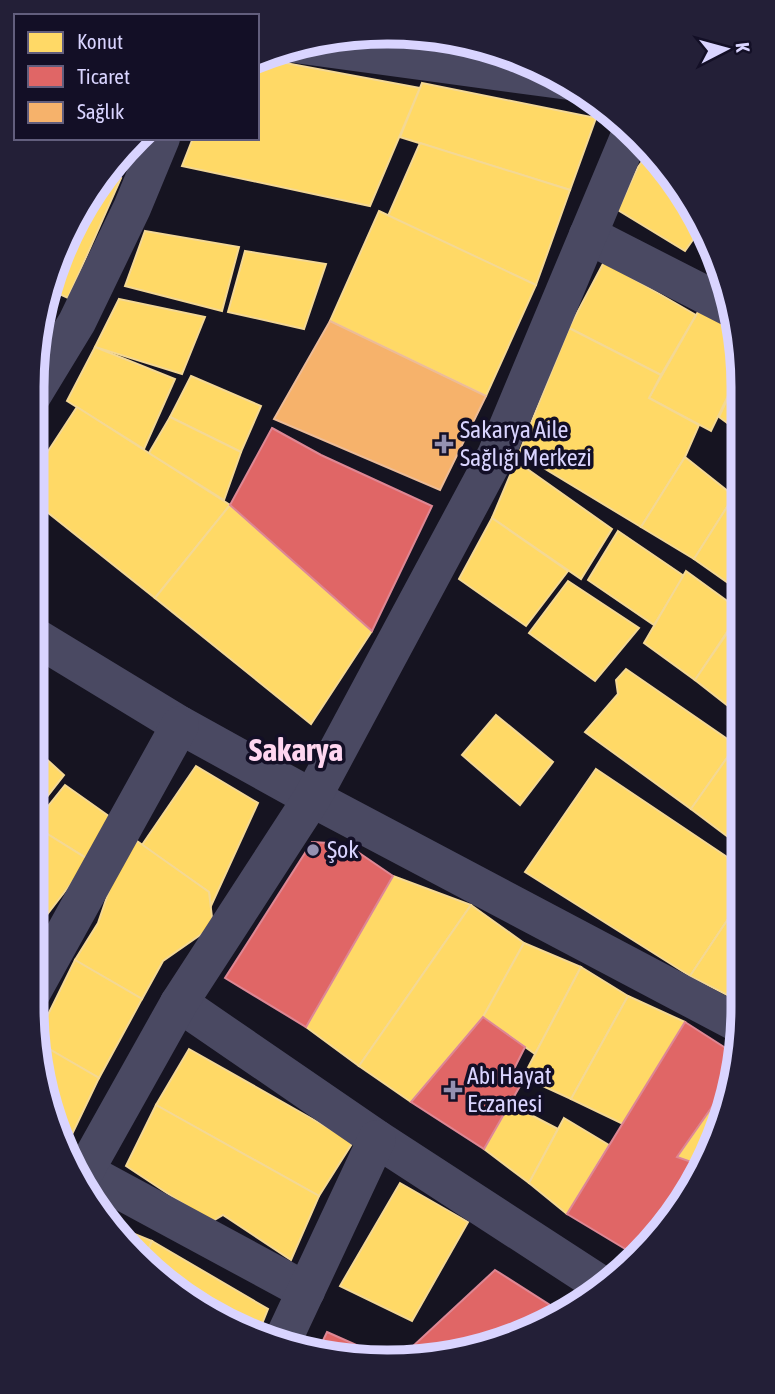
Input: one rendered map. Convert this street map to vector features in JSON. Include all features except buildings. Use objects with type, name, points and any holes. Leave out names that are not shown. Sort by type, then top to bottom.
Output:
[{"type":"street","points":[[330,49],[533,76]]},
{"type":"street","points":[[44,376],[77,322],[132,208],[160,140]]},
{"type":"street","points":[[85,1169],[179,1003],[312,798],[496,455],[627,141]]},
{"type":"street","points":[[588,235],[721,303]]},
{"type":"street","points":[[44,642],[180,725],[312,798],[731,1021]]},
{"type":"street","points":[[44,970],[180,725]]},
{"type":"street","points":[[179,1003],[377,1139],[595,1281]]},
{"type":"street","points":[[285,1335],[377,1139]]},
{"type":"street","points":[[90,1178],[306,1290]]},
{"type":"place","name":"Sakarya Aile Sağlığı Merkezi","points":[[444,444]]},
{"type":"place","name":"Şok","points":[[313,850]]},
{"type":"place","name":"Abı Hayat Eczanesi","points":[[453,1090]]},
{"type":"district","name":"Sakarya","points":[[296,750]]}]
